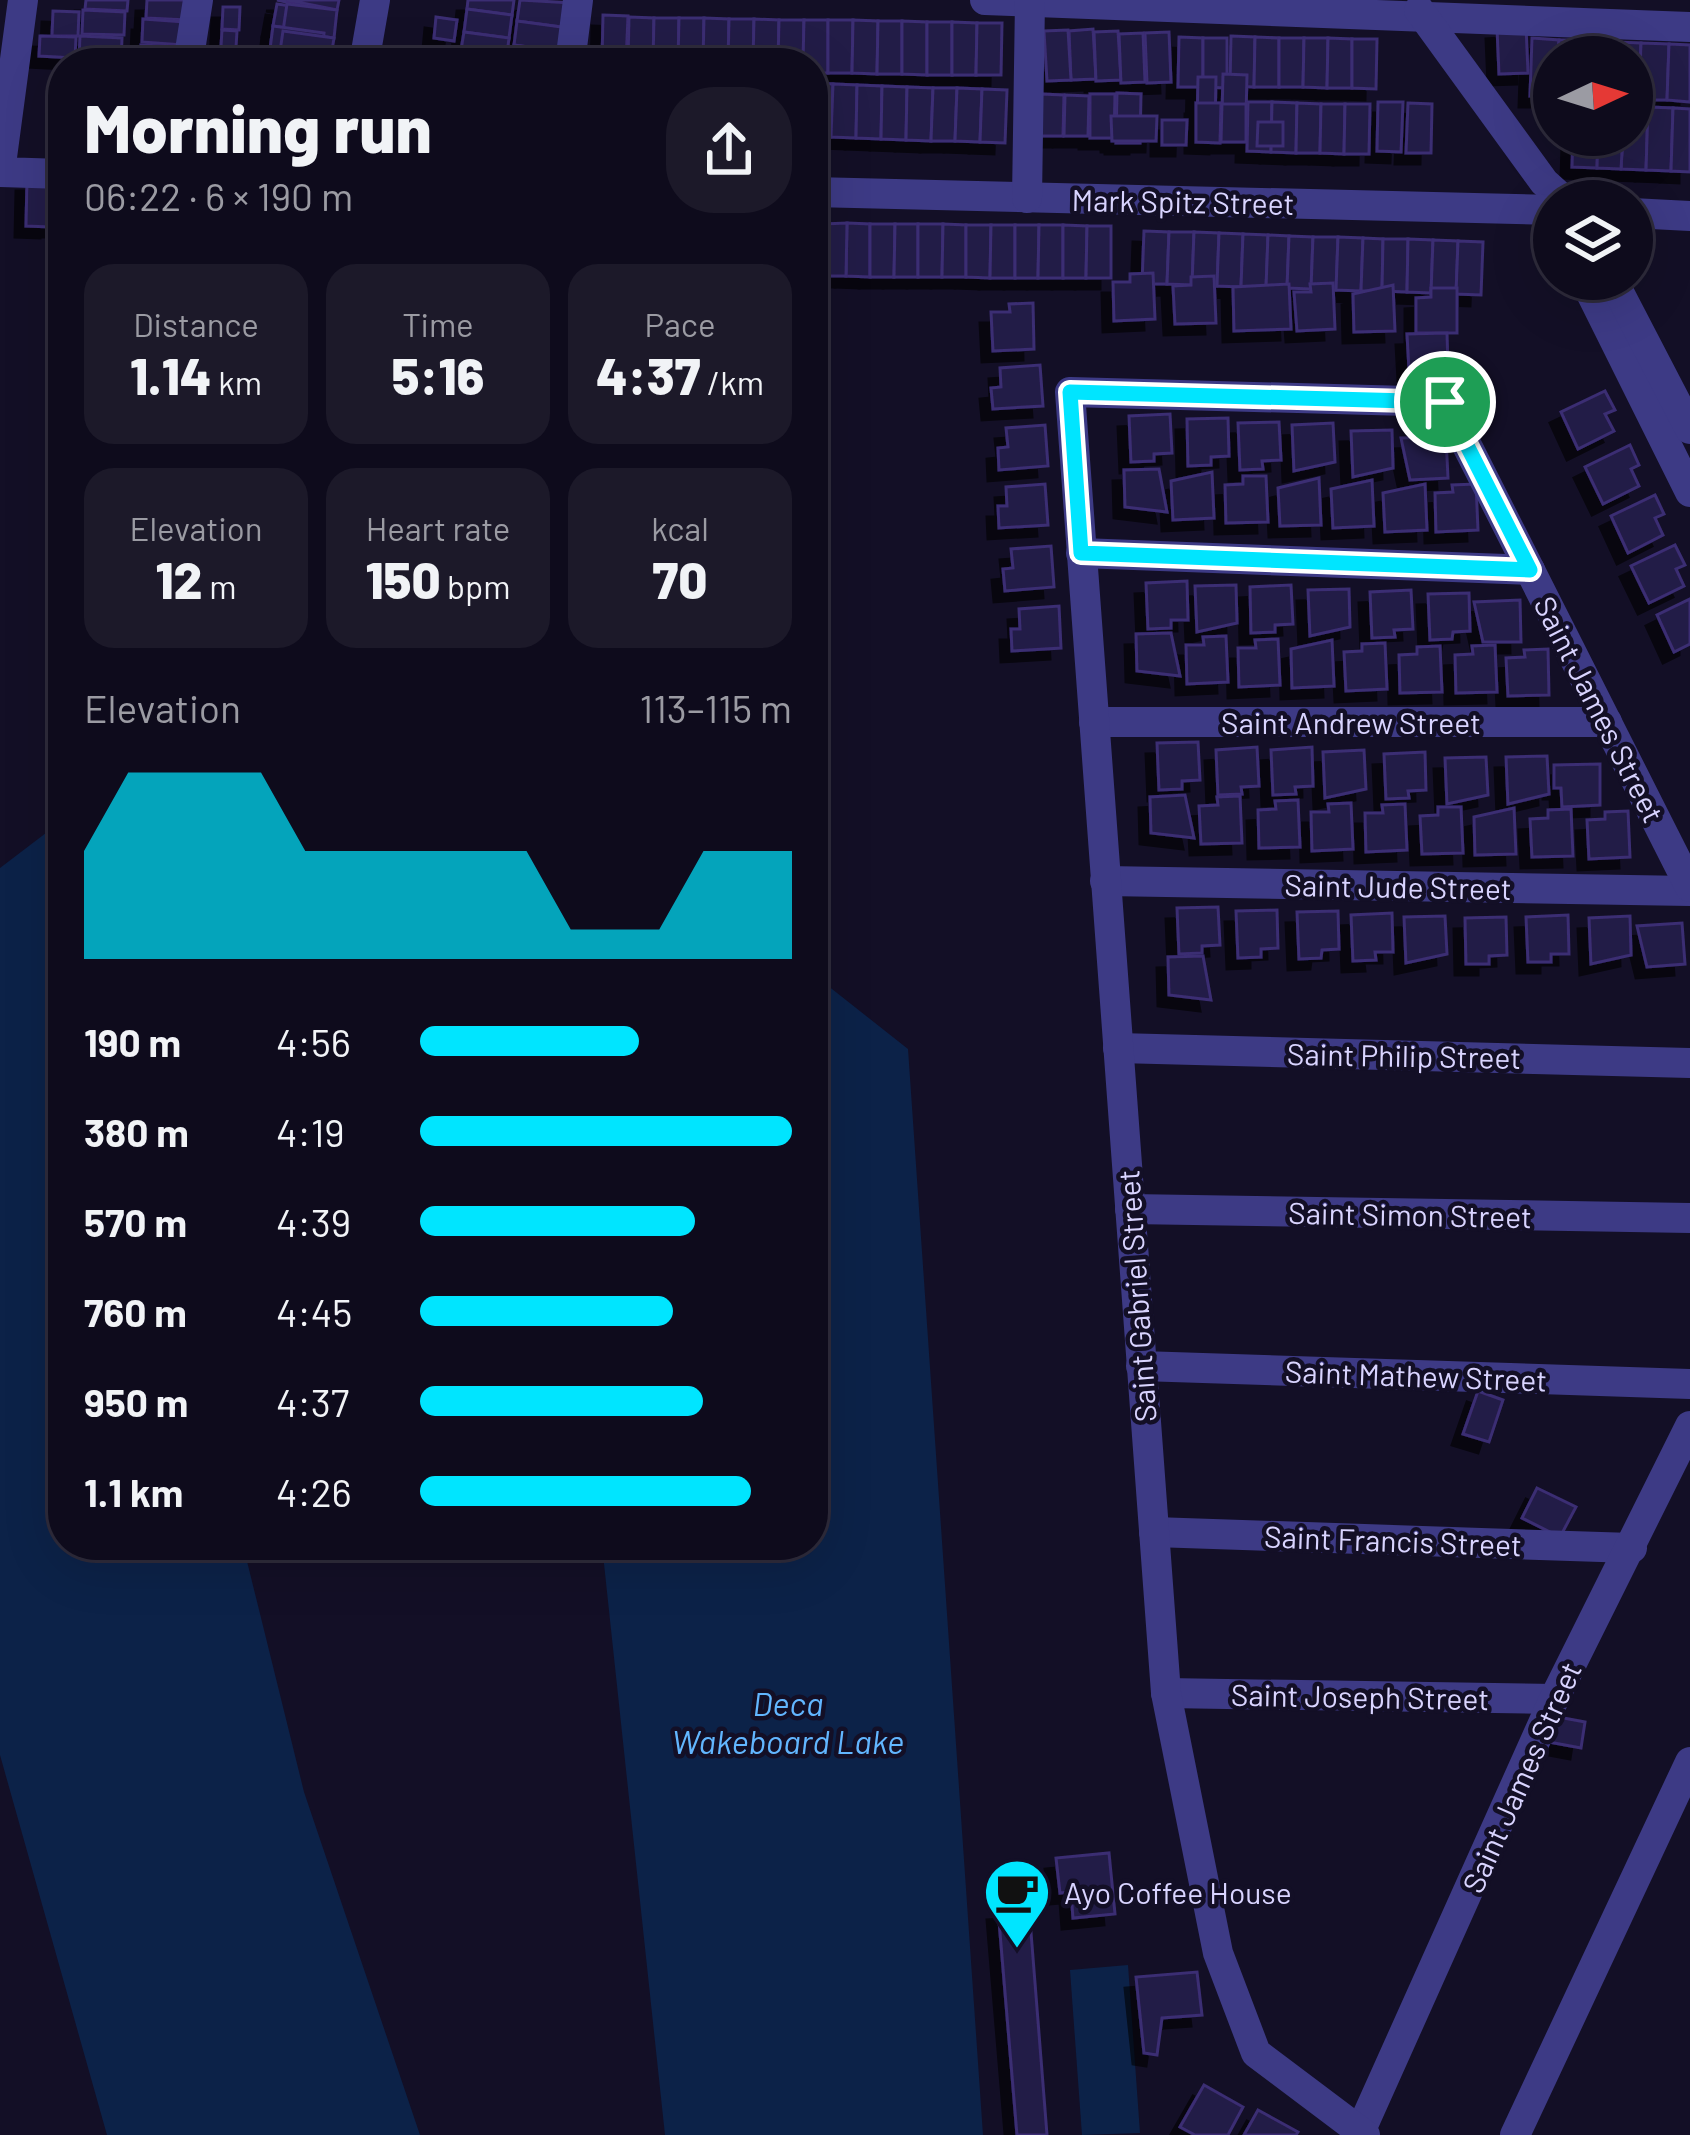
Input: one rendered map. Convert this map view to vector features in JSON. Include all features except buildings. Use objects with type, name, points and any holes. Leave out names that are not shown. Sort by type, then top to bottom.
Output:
[{"type":"street","points":[[22,0],[0,172],[48,174]]},
{"type":"street","points":[[190,48],[198,0]]},
{"type":"street","points":[[367,48],[375,0]]},
{"type":"street","points":[[572,48],[578,0]]},
{"type":"street","points":[[985,0],[1420,10],[1690,27]]},
{"type":"street","points":[[1027,198],[1030,1]]},
{"type":"street","points":[[1420,10],[1537,180]]},
{"type":"street","name":"Mark Spitz Street","points":[[828,192],[1533,204]]},
{"type":"street","points":[[1653,214],[1690,216]]},
{"type":"street","points":[[1594,300],[1690,492]]},
{"type":"street","points":[[1623,300],[1690,427]]},
{"type":"street","name":"Saint Gabriel Street","points":[[1362,2134],[1256,2054],[1218,1953],[1166,1693],[1070,392],[1445,402]]},
{"type":"street","name":"Saint James Street","points":[[1445,402],[1690,889]]},
{"type":"street","points":[[1081,553],[1530,570]]},
{"type":"street","name":"Saint Andrew Street","points":[[1094,722],[1607,722]]},
{"type":"street","name":"Saint Jude Street","points":[[1106,880],[1690,889]]},
{"type":"street","name":"Saint Philip Street","points":[[1118,1048],[1690,1063]]},
{"type":"street","name":"Saint Simon Street","points":[[1130,1209],[1690,1218]]},
{"type":"street","name":"Saint Mathew Street","points":[[1142,1366],[1690,1384]]},
{"type":"street","name":"Saint James Street","points":[[1362,2134],[1553,1699],[1690,1426]]},
{"type":"street","name":"Saint Francis Street","points":[[1154,1532],[1632,1548]]},
{"type":"street","name":"Saint Joseph Street","points":[[1166,1693],[1553,1699]]},
{"type":"street","points":[[1515,2135],[1690,1762]]},
{"type":"water","points":[[48,831],[48,1560],[247,1560],[304,1792],[420,2135],[107,2135],[0,1755],[0,868]]},
{"type":"water","name":"Deca Wakeboard Lake","points":[[828,986],[908,1049],[983,2135],[665,2135],[604,1560],[828,1560]]},
{"type":"water","points":[[1128,1965],[1140,2133],[1082,2135],[1070,1970]]},
{"type":"place","name":"Ayo Coffee House","points":[[1017,1951]]},
{"type":"route","points":[[1070,392],[1445,402],[1530,570],[1081,553],[1070,392]]}]
